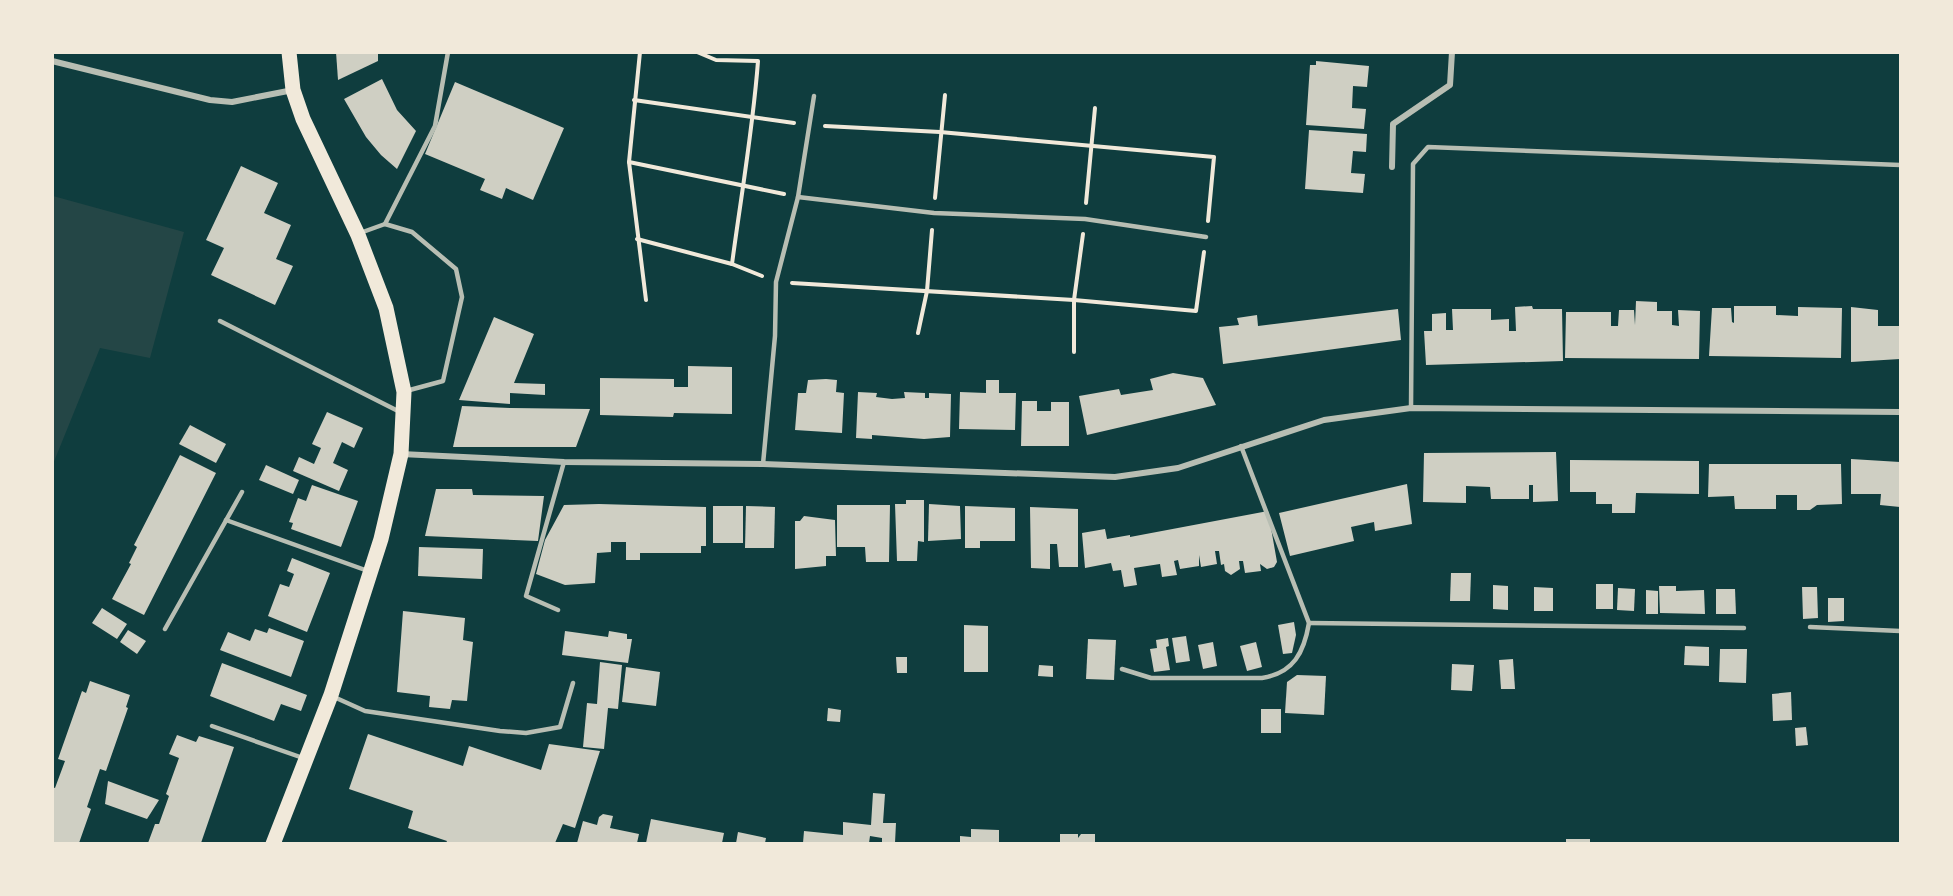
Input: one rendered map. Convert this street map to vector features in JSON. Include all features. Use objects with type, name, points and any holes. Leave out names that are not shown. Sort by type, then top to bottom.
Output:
[{"type":"main road","points":[[273,843],[331,696],[381,539],[401,454],[404,392],[386,308],[358,234],[310,136],[293,90],[289,52]]},
{"type":"street","points":[[1392,167],[1393,124],[1450,85],[1452,52]]},
{"type":"street","points":[[52,61],[210,99],[232,102],[293,90]]},
{"type":"street","points":[[401,454],[564,462],[763,464],[1115,477],[1178,468],[1240,445],[1324,420],[1411,408],[1900,412]]},
{"type":"lane","points":[[385,224],[435,126],[448,52]]},
{"type":"lane","points":[[763,464],[775,336],[776,282],[798,197],[814,96]]},
{"type":"lane","points":[[1411,408],[1413,164],[1428,147],[1900,165]]},
{"type":"lane","points":[[798,197],[934,213],[1085,219],[1206,237]]},
{"type":"lane","points":[[358,234],[385,224],[412,232],[456,269],[462,297],[443,381],[404,392]]},
{"type":"lane","points":[[220,321],[403,413]]},
{"type":"lane","points":[[1122,669],[1151,678],[1274,676],[1297,660],[1305,645],[1309,623],[1240,445]]},
{"type":"lane","points":[[558,610],[526,596],[564,462]]},
{"type":"lane","points":[[165,629],[242,492]]},
{"type":"lane","points":[[226,519],[370,572]]},
{"type":"lane","points":[[1309,623],[1744,628]]},
{"type":"lane","points":[[1810,627],[1900,632]]},
{"type":"lane","points":[[331,696],[365,711],[526,733],[560,727],[573,683]]},
{"type":"lane","points":[[212,726],[305,759]]},
{"type":"path","points":[[640,52],[629,162],[646,300]]},
{"type":"path","points":[[698,52],[716,60],[758,61],[754,116],[732,264]]},
{"type":"path","points":[[634,100],[808,125],[952,133],[1214,157],[1196,311],[1074,300],[776,282],[732,264],[637,239]]},
{"type":"path","points":[[629,162],[798,197]]},
{"type":"shaded area","points":[[53,196],[184,232],[150,358],[100,348],[53,464]]},
{"type":"building","points":[[336,52],[378,52],[378,61],[338,80]]},
{"type":"building","points":[[1316,61],[1369,66],[1367,87],[1353,86],[1352,108],[1366,109],[1364,129],[1306,125],[1310,65],[1316,65]]},
{"type":"building","points":[[382,79],[397,110],[416,131],[397,169],[366,137],[344,99]]},
{"type":"building","points":[[455,82],[564,128],[533,200],[506,188],[502,199],[480,190],[485,179],[425,154]]},
{"type":"building","points":[[1309,130],[1367,134],[1366,152],[1353,151],[1351,173],[1365,174],[1363,193],[1305,189]]},
{"type":"building","points":[[241,166],[278,183],[264,213],[291,225],[276,259],[293,266],[275,305],[211,275],[224,248],[206,240]]},
{"type":"building","points":[[1636,301],[1657,302],[1657,311],[1672,311],[1672,325],[1679,326],[1678,310],[1700,311],[1699,359],[1565,358],[1566,312],[1611,312],[1611,326],[1618,326],[1619,310],[1634,310],[1635,325]]},
{"type":"building","points":[[1532,306],[1533,309],[1562,309],[1563,361],[1426,365],[1424,331],[1432,331],[1432,314],[1446,313],[1446,330],[1453,330],[1452,309],[1491,309],[1491,320],[1509,319],[1509,331],[1516,331],[1515,307]]},
{"type":"building","points":[[1734,306],[1776,306],[1776,315],[1798,316],[1798,307],[1842,308],[1841,358],[1709,356],[1712,308],[1731,308],[1734,323]]},
{"type":"building","points":[[1851,307],[1878,310],[1878,326],[1900,326],[1900,359],[1851,362]]},
{"type":"building","points":[[1398,309],[1401,340],[1223,364],[1219,327],[1239,325],[1237,318],[1257,315],[1258,326]]},
{"type":"building","points":[[494,317],[534,334],[514,383],[545,384],[545,395],[510,393],[510,404],[459,400]]},
{"type":"building","points":[[688,366],[732,367],[732,414],[674,413],[673,417],[600,415],[600,378],[674,379],[674,387],[688,387]]},
{"type":"building","points":[[1173,373],[1203,378],[1216,405],[1087,435],[1079,396],[1119,389],[1121,395],[1153,390],[1150,379]]},
{"type":"building","points":[[808,380],[837,380],[836,392],[844,393],[842,433],[795,430],[798,393],[806,393]]},
{"type":"building","points":[[986,380],[999,380],[999,393],[1016,393],[1015,430],[959,429],[960,392],[986,393]]},
{"type":"building","points":[[858,392],[877,393],[876,397],[892,399],[905,398],[904,392],[925,393],[925,398],[929,398],[929,393],[951,394],[950,437],[924,439],[872,435],[872,439],[856,438]]},
{"type":"building","points":[[1022,401],[1037,401],[1037,411],[1051,411],[1051,402],[1069,402],[1069,446],[1021,446]]},
{"type":"building","points":[[462,406],[590,409],[576,447],[453,447]]},
{"type":"building","points":[[327,412],[363,428],[354,448],[342,442],[333,463],[348,470],[339,491],[293,471],[299,457],[314,464],[321,448],[312,444]]},
{"type":"building","points":[[190,425],[226,444],[216,463],[179,444]]},
{"type":"building","points":[[1556,452],[1558,501],[1533,502],[1533,485],[1529,485],[1529,499],[1491,499],[1490,487],[1466,486],[1466,503],[1423,502],[1424,453]]},
{"type":"building","points":[[180,455],[216,473],[144,615],[112,599],[131,564],[129,563],[137,547],[134,545]]},
{"type":"building","points":[[1851,459],[1900,462],[1900,507],[1880,505],[1881,494],[1851,494]]},
{"type":"building","points":[[1570,460],[1699,461],[1699,494],[1636,493],[1635,513],[1612,513],[1612,504],[1596,504],[1596,492],[1570,492]]},
{"type":"building","points":[[1709,464],[1841,464],[1842,504],[1817,505],[1810,510],[1797,510],[1797,495],[1776,495],[1776,509],[1735,509],[1734,496],[1708,497]]},
{"type":"building","points":[[266,465],[299,480],[293,494],[259,480]]},
{"type":"building","points":[[1407,484],[1412,524],[1375,531],[1374,522],[1351,527],[1354,541],[1290,556],[1279,513]]},
{"type":"building","points":[[312,485],[358,501],[341,547],[291,529],[293,523],[289,522],[298,498],[306,501]]},
{"type":"building","points":[[436,489],[472,489],[473,495],[544,496],[538,541],[425,536]]},
{"type":"building","points":[[906,500],[924,500],[924,542],[918,541],[917,561],[897,561],[895,504],[906,504]]},
{"type":"building","points":[[929,504],[960,506],[961,539],[928,541]]},
{"type":"building","points":[[564,505],[706,507],[706,546],[701,546],[701,553],[640,553],[640,560],[626,560],[626,542],[611,542],[611,552],[597,553],[595,583],[565,585],[536,574],[545,540]]},
{"type":"building","points":[[837,505],[890,505],[889,562],[866,562],[865,547],[837,547]]},
{"type":"building","points":[[713,506],[743,506],[743,543],[713,543]]},
{"type":"building","points":[[746,506],[775,507],[774,548],[745,548]]},
{"type":"building","points":[[965,506],[1015,508],[1015,541],[980,541],[980,548],[965,548]]},
{"type":"building","points":[[1030,507],[1078,509],[1078,567],[1059,567],[1057,544],[1050,544],[1050,569],[1031,568]]},
{"type":"building","points":[[1268,511],[1277,562],[1274,567],[1267,569],[1260,564],[1261,571],[1245,573],[1243,561],[1239,561],[1240,569],[1231,575],[1225,571],[1224,564],[1221,565],[1219,551],[1215,551],[1217,564],[1201,567],[1199,555],[1199,566],[1180,569],[1178,560],[1174,561],[1177,575],[1162,577],[1160,564],[1134,568],[1137,585],[1124,587],[1121,570],[1113,571],[1111,563],[1085,568],[1082,533],[1105,529],[1107,539],[1130,535],[1130,537]]},
{"type":"building","points":[[804,516],[835,520],[836,556],[826,556],[826,566],[795,569],[795,521],[800,521]]},
{"type":"building","points":[[419,547],[483,549],[482,579],[418,576]]},
{"type":"building","points":[[292,558],[330,573],[307,632],[268,616],[280,584],[289,587],[294,574],[287,571]]},
{"type":"building","points":[[1451,573],[1471,573],[1470,601],[1450,601]]},
{"type":"building","points":[[1596,584],[1613,584],[1613,609],[1596,609]]},
{"type":"building","points":[[1493,585],[1508,586],[1508,610],[1493,609]]},
{"type":"building","points":[[1659,586],[1676,586],[1676,591],[1704,590],[1705,614],[1660,613]]},
{"type":"building","points":[[1534,587],[1553,588],[1553,611],[1534,611]]},
{"type":"building","points":[[1802,587],[1817,587],[1818,618],[1803,619]]},
{"type":"building","points":[[1618,588],[1635,589],[1634,611],[1617,610]]},
{"type":"building","points":[[1716,589],[1735,589],[1736,614],[1716,614]]},
{"type":"building","points":[[1646,590],[1658,591],[1658,614],[1646,614]]},
{"type":"building","points":[[1828,598],[1844,598],[1844,621],[1828,622]]},
{"type":"building","points":[[102,608],[127,624],[117,639],[92,623]]},
{"type":"building","points":[[403,611],[465,618],[463,640],[473,642],[467,701],[452,700],[450,709],[429,707],[430,696],[397,692]]},
{"type":"building","points":[[1294,622],[1296,635],[1292,653],[1283,654],[1278,625]]},
{"type":"building","points":[[964,625],[988,626],[988,672],[964,672]]},
{"type":"building","points":[[269,628],[304,641],[291,677],[220,650],[228,632],[250,641],[255,629],[267,633]]},
{"type":"building","points":[[128,630],[146,641],[137,654],[120,642]]},
{"type":"building","points":[[565,631],[608,637],[609,631],[627,634],[627,639],[632,639],[628,663],[562,655]]},
{"type":"building","points":[[1186,636],[1190,661],[1176,663],[1172,638]]},
{"type":"building","points":[[1168,638],[1169,646],[1166,647],[1170,670],[1154,672],[1150,649],[1157,648],[1156,640]]},
{"type":"building","points":[[1088,639],[1116,640],[1114,680],[1086,679]]},
{"type":"building","points":[[1213,642],[1217,666],[1203,669],[1198,645]]},
{"type":"building","points":[[1256,642],[1262,667],[1247,671],[1240,646]]},
{"type":"building","points":[[1685,646],[1709,647],[1709,666],[1684,665]]},
{"type":"building","points":[[1720,649],[1747,649],[1746,683],[1719,682]]},
{"type":"building","points":[[896,657],[907,657],[907,673],[897,673]]},
{"type":"building","points":[[1513,659],[1515,689],[1501,689],[1499,660]]},
{"type":"building","points":[[600,662],[622,665],[618,709],[608,708],[604,749],[583,747],[587,703],[597,704]]},
{"type":"building","points":[[222,663],[307,695],[301,711],[281,704],[274,721],[210,696]]},
{"type":"building","points":[[1452,664],[1474,665],[1472,691],[1451,690]]},
{"type":"building","points":[[1039,665],[1053,666],[1053,677],[1038,676]]},
{"type":"building","points":[[626,667],[660,672],[656,706],[622,702]]},
{"type":"building","points":[[1297,675],[1326,676],[1324,715],[1285,713],[1287,682]]},
{"type":"building","points":[[90,681],[130,695],[126,707],[128,708],[106,771],[100,769],[87,807],[91,809],[79,843],[52,843],[52,787],[55,788],[65,761],[58,759],[82,691],[86,693]]},
{"type":"building","points":[[1791,692],[1792,720],[1773,721],[1772,694]]},
{"type":"building","points":[[828,708],[841,710],[840,722],[827,721]]},
{"type":"building","points":[[1261,709],[1281,709],[1281,733],[1261,733]]},
{"type":"building","points":[[1806,727],[1808,745],[1796,746],[1795,728]]},
{"type":"building","points":[[368,734],[463,766],[469,746],[541,770],[549,744],[600,751],[575,828],[563,824],[555,843],[446,843],[447,841],[408,828],[413,811],[349,789]]},
{"type":"building","points":[[177,735],[196,742],[199,736],[234,747],[201,843],[148,843],[155,824],[159,824],[169,796],[166,794],[179,758],[169,754]]},
{"type":"building","points":[[108,781],[159,800],[147,819],[105,804]]},
{"type":"building","points":[[873,793],[885,794],[883,823],[896,823],[895,843],[882,842],[882,838],[870,836],[869,843],[803,843],[804,831],[843,835],[843,822],[871,825]]},
{"type":"building","points":[[603,814],[613,816],[610,828],[639,834],[637,843],[577,843],[583,821],[597,825],[599,817]]},
{"type":"building","points":[[651,819],[724,833],[722,843],[646,843]]},
{"type":"building","points":[[971,829],[999,830],[999,843],[960,843],[960,836],[971,837]]},
{"type":"building","points":[[738,832],[766,838],[765,843],[736,843]]},
{"type":"building","points":[[1060,834],[1078,834],[1078,838],[1081,834],[1095,834],[1095,843],[1060,843]]},
{"type":"building","points":[[1566,839],[1590,839],[1590,843],[1566,843]]}]
